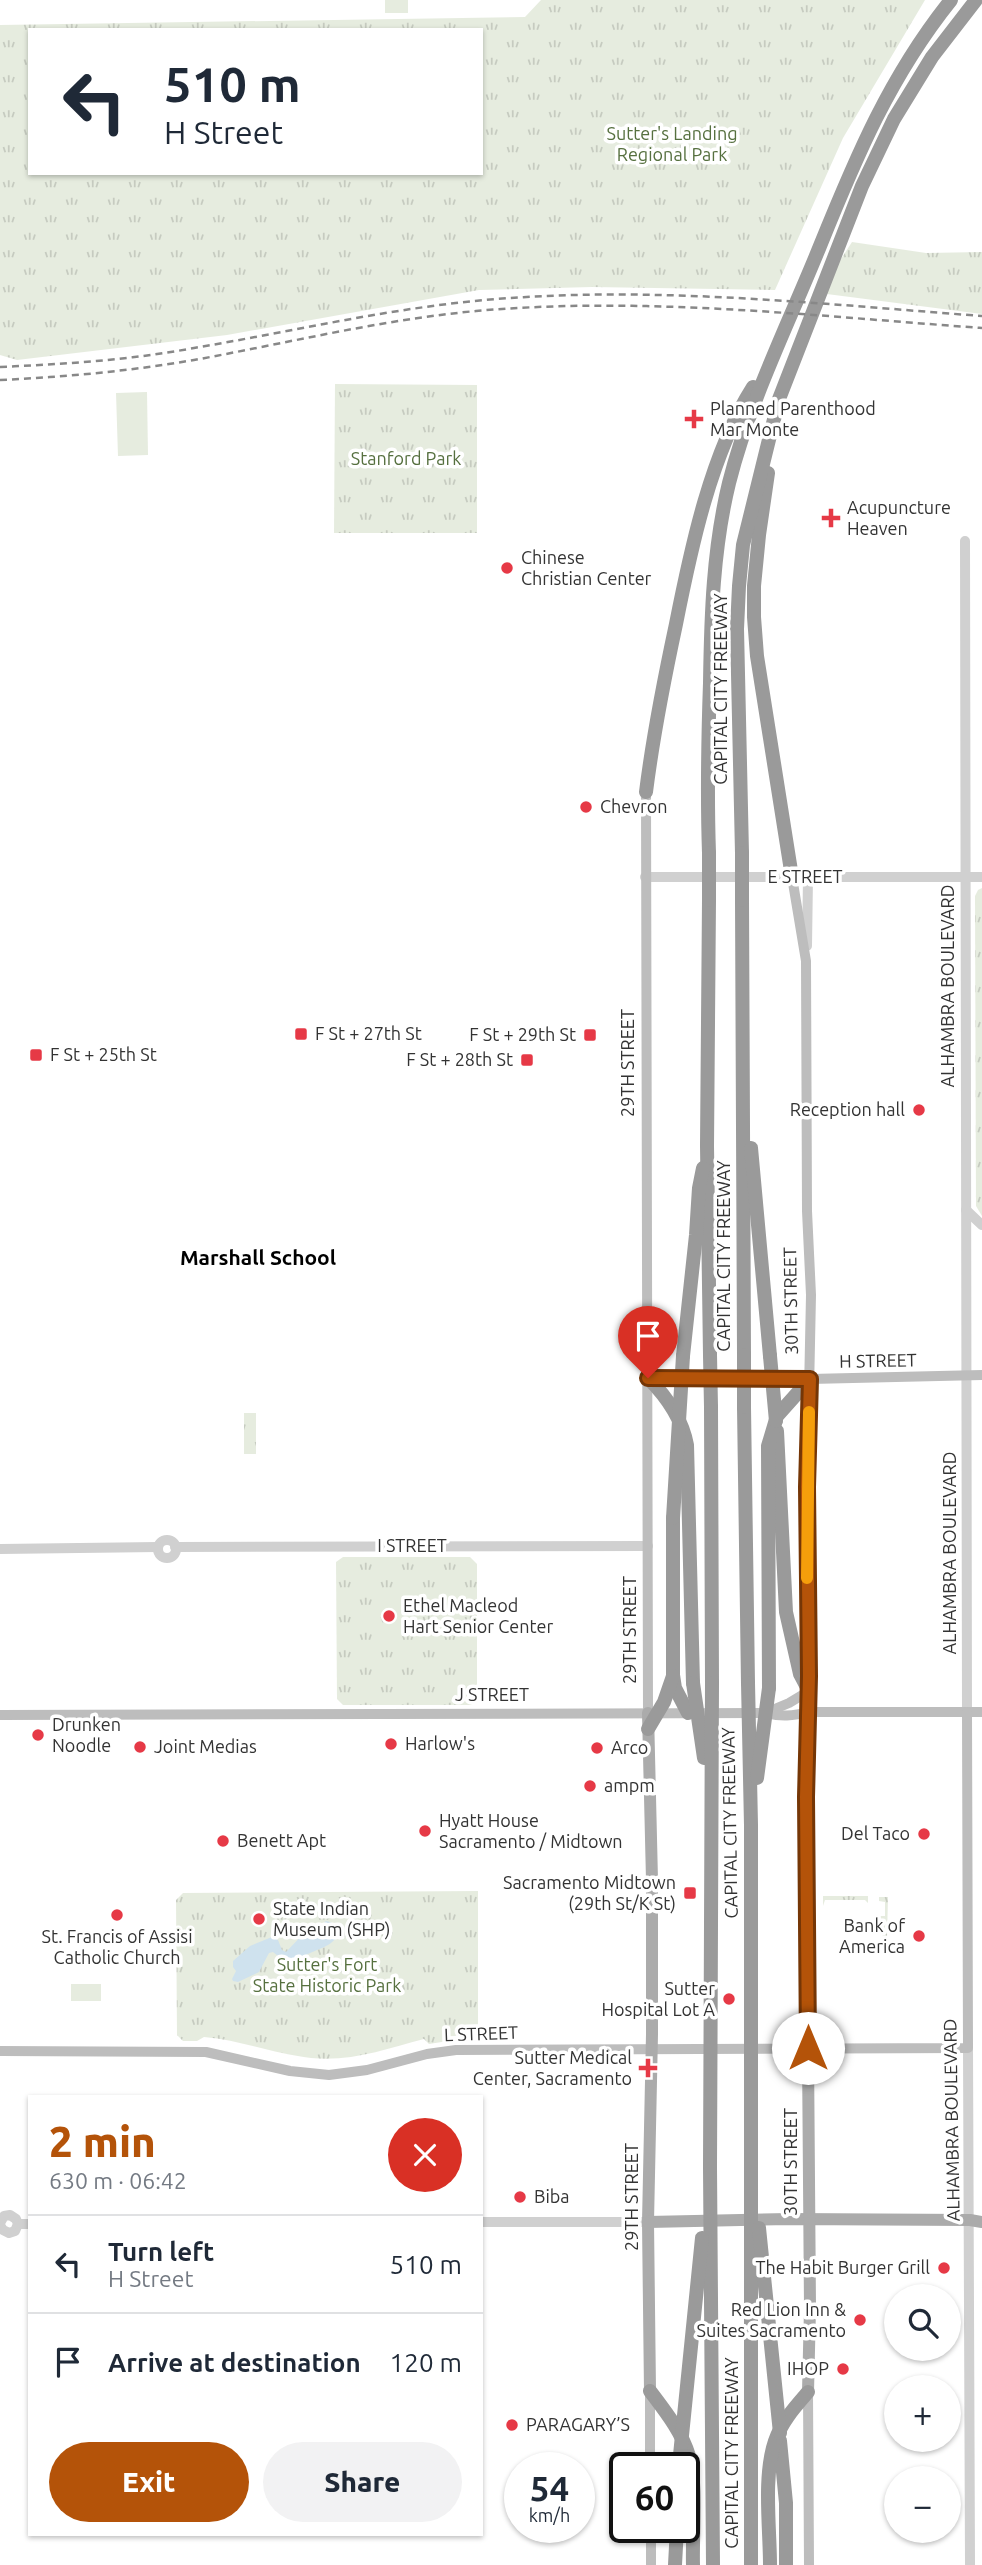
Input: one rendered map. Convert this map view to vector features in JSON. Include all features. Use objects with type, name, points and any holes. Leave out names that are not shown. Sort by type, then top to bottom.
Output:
[{"type":"highway","name":"CAPITAL CITY FREEWAY","points":[[713,2565],[710,2167],[711,1407],[703,1235],[709,1072],[707,785],[711,619],[716,560],[729,484],[768,365],[861,145],[895,80],[951,0]]},
{"type":"highway","name":"CAPITAL CITY FREEWAY","points":[[751,2565],[751,1825],[744,1407],[744,1235],[750,1188],[743,1070],[737,629],[743,545],[779,399],[862,186],[894,119],[932,57],[976,0]]},
{"type":"highway","points":[[792,877],[757,656],[754,586],[758,535],[771,460],[804,332]]},
{"type":"highway","points":[[646,792],[658,713],[697,529],[730,432],[744,402],[768,365]]},
{"type":"highway","points":[[750,1188],[760,1236],[781,1480],[786,1612],[800,1674],[809,1691]]},
{"type":"highway","points":[[688,1713],[675,1688],[673,1675],[673,1518],[682,1356],[703,1235]]},
{"type":"highway","points":[[648,1378],[665,1394],[683,1429],[687,1446],[692,1683],[710,1796]]},
{"type":"highway","points":[[751,1825],[768,1688],[768,1446],[777,1416],[810,1379]]},
{"type":"highway","points":[[648,1729],[653,1713],[673,1675]]},
{"type":"highway","points":[[751,2160],[784,2480],[786,2565]]},
{"type":"highway","points":[[681,2452],[710,2167]]},
{"type":"highway","points":[[650,2391],[675,2425],[689,2455],[692,2473],[693,2565]]},
{"type":"highway","points":[[770,2565],[769,2477],[774,2443],[791,2410],[808,2392]]},
{"type":"highway","points":[[675,2565],[676,2543]]},
{"type":"main road","name":"29TH STREET","points":[[646,792],[648,1546],[653,1713]]},
{"type":"main road","points":[[792,877],[806,961]]},
{"type":"main road","name":"30TH STREET","points":[[806,961],[810,1379],[807,1487],[809,1712],[806,1797],[809,2565]]},
{"type":"main road","name":"H STREET","points":[[648,1378],[810,1379],[982,1375]]},
{"type":"main road","points":[[765,1713],[809,1691]]},
{"type":"main road","name":"J STREET","points":[[0,1715],[765,1713],[793,1716],[809,1712],[982,1712]]},
{"type":"main road","name":"ALHAMBRA BOULEVARD","points":[[967,1712],[968,2048]]},
{"type":"main road","name":"29TH STREET","points":[[648,1729],[652,1880],[648,2222],[650,2452]]},
{"type":"main road","name":"L STREET","points":[[0,2052],[206,2052],[290,2071],[329,2075],[368,2070],[419,2056],[456,2050],[968,2048]]},
{"type":"main road","points":[[648,2222],[808,2219],[976,2221]]},
{"type":"main road","points":[[650,2543],[651,2565]]},
{"type":"street","name":"ALHAMBRA BOULEVARD","points":[[965,541],[967,1712]]},
{"type":"street","name":"E STREET","points":[[645,877],[982,877]]},
{"type":"street","name":"30TH STREET","points":[[806,961],[808,877]]},
{"type":"street","points":[[966,1210],[982,1225]]},
{"type":"street","name":"I STREET","points":[[0,1549],[158,1547],[160,1554],[167,1557],[173,1554],[175,1547],[648,1546]]},
{"type":"street","name":"ALHAMBRA BOULEVARD","points":[[968,2048],[976,2221],[970,2565]]},
{"type":"street","points":[[483,2222],[648,2222]]},
{"type":"street","points":[[0,2224],[3,2230],[9,2233],[15,2231],[18,2224],[28,2224]]},
{"type":"green space","points":[[385,0],[408,0],[408,13],[385,13]]},
{"type":"green space","name":"Sutter's Landing Regional Park","points":[[541,0],[925,0],[843,138],[775,290],[592,287],[479,290],[227,335],[17,360],[0,355],[0,25],[525,17]]},
{"type":"green space","points":[[852,242],[926,253],[982,252],[982,314],[819,293]]},
{"type":"green space","name":"Stanford Park","points":[[335,384],[477,385],[477,533],[334,533]]},
{"type":"green space","points":[[147,392],[148,455],[118,456],[116,393]]},
{"type":"green space","points":[[982,888],[982,1216],[976,1206],[975,896]]},
{"type":"green space","points":[[244,1413],[256,1413],[256,1454],[244,1454]]},
{"type":"green space","points":[[343,1557],[470,1557],[477,1564],[477,1698],[471,1705],[343,1705],[337,1699],[336,1562]]},
{"type":"green space","name":"Sutter's Fort State Historic Park","points":[[478,1891],[478,2035],[473,2040],[462,2040],[461,2035],[448,2037],[448,2041],[429,2044],[424,2039],[368,2054],[326,2059],[297,2056],[204,2037],[197,2041],[183,2041],[177,2035],[176,1900],[183,1893]]},
{"type":"green space","points":[[823,1896],[868,1896],[868,1903],[865,1900],[825,1900],[823,1906]]},
{"type":"green space","points":[[879,1897],[888,1897],[887,1937],[883,1937],[880,1925],[875,1925],[876,1916],[885,1916],[885,1902],[879,1901]]},
{"type":"green space","points":[[71,1984],[101,1984],[101,2001],[71,2001]]},
{"type":"water","points":[[326,1921],[335,1925],[339,1934],[328,1945],[306,1955],[283,1973],[277,1967],[278,1956],[273,1952],[269,1953],[259,1972],[238,1982],[233,1981],[236,1971],[233,1961],[250,1946],[272,1937],[278,1940],[282,1950],[286,1952],[308,1929],[320,1926]]},
{"type":"railway","points":[[0,367],[146,356],[345,320],[497,299],[618,294],[740,298],[982,316]]},
{"type":"railway","points":[[0,380],[146,367],[405,320],[476,311],[539,307],[729,309],[982,328]]},
{"type":"slow traffic","points":[[807,1578],[809,1412]]},
{"type":"place","name":"Planned Parenthood Mar Monte","points":[[694,419]]},
{"type":"place","name":"Acupuncture Heaven","points":[[831,518]]},
{"type":"place","name":"Chinese Christian Center","points":[[507,568]]},
{"type":"place","name":"Chevron","points":[[586,807]]},
{"type":"place","name":"F St + 27th St","points":[[301,1034]]},
{"type":"place","name":"F St + 29th St","points":[[590,1035]]},
{"type":"place","name":"F St + 25th St","points":[[36,1055]]},
{"type":"place","name":"F St + 28th St","points":[[527,1060]]},
{"type":"place","name":"Reception hall","points":[[919,1110]]},
{"type":"place","name":"Ethel Macleod Hart Senior Center","points":[[389,1616]]},
{"type":"place","name":"Drunken Noodle","points":[[38,1735]]},
{"type":"place","name":"Harlow's","points":[[391,1744]]},
{"type":"place","name":"Joint Medias","points":[[140,1747]]},
{"type":"place","name":"Arco","points":[[597,1748]]},
{"type":"place","name":"ampm","points":[[590,1786]]},
{"type":"place","name":"Hyatt House Sacramento / Midtown","points":[[425,1831]]},
{"type":"place","name":"Del Taco","points":[[924,1834]]},
{"type":"place","name":"Benett Apt","points":[[223,1841]]},
{"type":"place","name":"Sacramento Midtown (29th St/K St)","points":[[690,1893]]},
{"type":"place","name":"St. Francis of Assisi Catholic Church","points":[[117,1915]]},
{"type":"place","name":"State Indian Museum (SHP)","points":[[259,1919]]},
{"type":"place","name":"Bank of America","points":[[919,1936]]},
{"type":"place","name":"Sutter Hospital Lot A","points":[[729,1999]]},
{"type":"place","name":"Sutter Medical Center, Sacramento","points":[[648,2068]]},
{"type":"place","name":"Biba","points":[[520,2197]]},
{"type":"place","name":"The Habit Burger Grill","points":[[944,2268]]},
{"type":"place","name":"Red Lion Inn & Suites Sacramento","points":[[860,2320]]},
{"type":"place","name":"IHOP","points":[[843,2369]]},
{"type":"place","name":"PARAGARY’S","points":[[512,2425]]},
{"type":"district","name":"Marshall School","points":[[258,1258]]},
{"type":"route","points":[[648,1378],[810,1379],[806,1797],[808,2048]]}]
